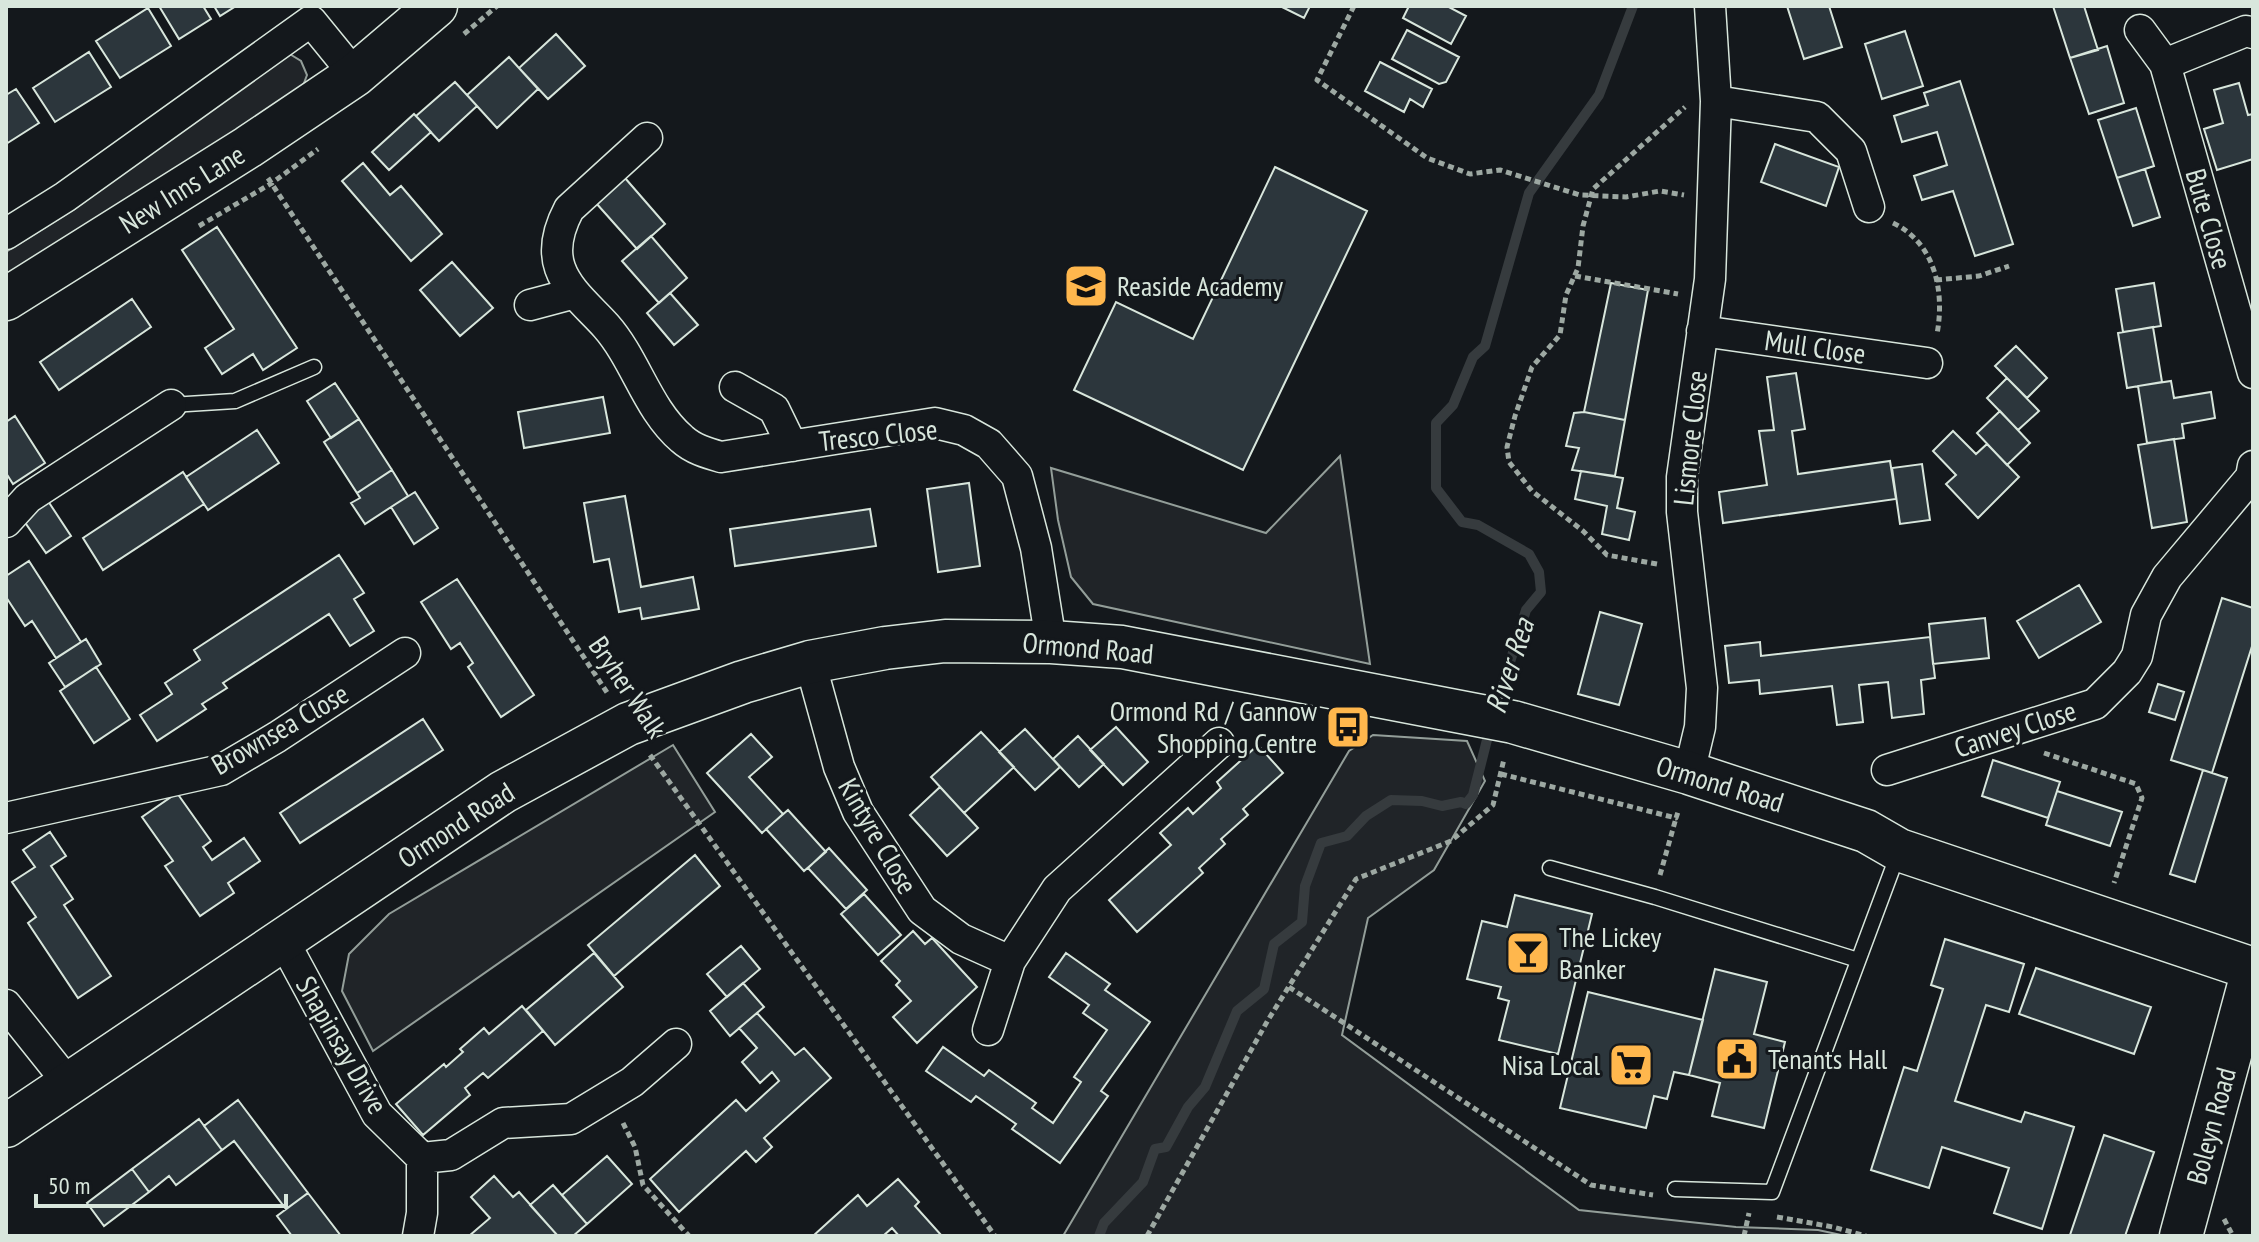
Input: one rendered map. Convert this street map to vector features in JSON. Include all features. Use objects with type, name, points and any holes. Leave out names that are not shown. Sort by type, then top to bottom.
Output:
[{"type":"street","name":"New Inns Lane","points":[[6,299],[248,147],[355,75],[436,6]]},
{"type":"street","name":"Lismore Close","points":[[1689,773],[1700,727],[1702,688],[1682,512],[1682,477],[1707,299],[1714,208],[1716,101],[1710,6]]},
{"type":"street","name":"New Inns Lane","points":[[6,234],[65,197],[320,14],[355,75]]},
{"type":"street","name":"Bute Close","points":[[2140,30],[2165,64],[2253,373]]},
{"type":"street","points":[[2165,64],[2246,31],[2253,33]]},
{"type":"street","points":[[1716,101],[1817,117],[1851,151],[1869,207]]},
{"type":"street","name":"Tresco Close","points":[[647,138],[569,209],[561,223],[559,268],[575,293],[609,329],[668,425],[684,441],[701,451],[721,457],[935,423],[964,430],[989,444],[1017,476],[1036,548],[1051,642]]},
{"type":"street","points":[[530,305],[575,293]]},
{"type":"street","name":"Mull Close","points":[[1702,331],[1927,363]]},
{"type":"street","name":"Tresco Close","points":[[735,387],[774,409],[792,446]]},
{"type":"street","points":[[6,522],[28,498],[171,405]]},
{"type":"street","name":"Canvey Close","points":[[1887,770],[2095,704],[2114,687],[2137,656],[2146,615],[2167,577],[2251,477],[2253,466]]},
{"type":"street","name":"Ormond Road","points":[[6,1126],[503,792],[628,724],[743,682],[810,662],[945,641],[1051,642],[1122,647],[1513,722],[1689,773],[1866,831],[1899,850],[2253,970]]},
{"type":"street","name":"Brownsea Close","points":[[6,818],[221,770],[405,653]]},
{"type":"street","name":"Kintyre Close","points":[[810,662],[839,767],[853,801],[877,844],[922,910],[961,939],[1010,961]]},
{"type":"street","points":[[988,1030],[1010,961],[1057,889],[1219,743]]},
{"type":"street","name":"Shapinsay Drive","points":[[283,940],[377,1114],[422,1158]]},
{"type":"street","name":"Boleyn Road","points":[[2181,1236],[2253,970]]},
{"type":"street","points":[[6,1005],[69,1084]]},
{"type":"street","points":[[418,1236],[422,1213],[422,1158],[451,1155],[503,1123],[571,1119],[632,1082],[676,1044]]},
{"type":"lane","points":[[171,405],[235,401],[314,367]]},
{"type":"lane","points":[[1669,1193],[1772,1192],[1899,850]]},
{"type":"lane","points":[[1550,868],[1858,960]]},
{"type":"path","points":[[1354,6],[1317,80],[1427,158],[1470,174],[1500,170],[1580,195],[1626,197],[1660,191],[1683,195],[1714,208]]},
{"type":"path","points":[[1688,569],[1607,555],[1583,531],[1532,491],[1509,462],[1507,447],[1532,367],[1560,335],[1566,295],[1575,276],[1593,189],[1691,102],[1716,101]]},
{"type":"path","name":"Bryher Walk","points":[[248,147],[628,724],[995,1236]]},
{"type":"path","points":[[1869,207],[1919,241],[1936,280],[1940,315],[1927,363]]},
{"type":"path","points":[[1936,280],[1979,276],[2009,266]]},
{"type":"path","points":[[1575,276],[1707,299]]},
{"type":"path","points":[[1147,1236],[1289,987],[1356,879],[1451,841],[1493,805],[1513,722]]},
{"type":"path","points":[[1993,736],[2136,784],[2142,798],[2103,918]]},
{"type":"path","points":[[1655,897],[1689,773]]},
{"type":"path","points":[[1501,774],[1676,818]]},
{"type":"path","points":[[1289,987],[1591,1185],[1669,1193]]},
{"type":"path","points":[[609,1096],[635,1147],[643,1185],[689,1236]]},
{"type":"path","points":[[1735,1210],[1833,1227],[1866,1236]]},
{"type":"path","points":[[1744,1236],[1749,1212]]},
{"type":"shaded area","points":[[288,53],[301,61],[307,75],[301,91],[6,282],[6,252],[73,210]]},
{"type":"shaded area","points":[[1340,456],[1370,664],[1093,604],[1071,577],[1058,520],[1051,468],[1266,533]]},
{"type":"shaded area","points":[[1373,735],[1467,741],[1485,781],[1434,870],[1368,918],[1342,1035],[1579,1210],[1736,1227],[1818,1230],[1846,1236],[1063,1236],[1349,751]]},
{"type":"shaded area","points":[[673,745],[715,812],[373,1051],[342,991],[349,954],[389,914]]},
{"type":"building","points":[[159,6],[203,6],[211,19],[179,39]]},
{"type":"building","points":[[214,6],[236,6],[220,16]]},
{"type":"building","points":[[1280,6],[1310,6],[1304,18]]},
{"type":"building","points":[[1409,6],[1447,6],[1466,16],[1451,44],[1403,18]]},
{"type":"building","points":[[1787,6],[1829,6],[1842,47],[1804,59]]},
{"type":"building","points":[[2053,6],[2084,6],[2098,50],[2070,58]]},
{"type":"building","points":[[148,8],[171,46],[120,78],[96,41]]},
{"type":"building","points":[[1407,30],[1459,57],[1446,82],[1439,84],[1392,59]]},
{"type":"building","points":[[1905,31],[1923,86],[1882,99],[1865,44]]},
{"type":"building","points":[[556,34],[585,66],[548,99],[519,68]]},
{"type":"building","points":[[2107,46],[2124,103],[2089,114],[2070,58]]},
{"type":"building","points":[[89,52],[111,87],[55,122],[33,88]]},
{"type":"building","points":[[509,57],[538,89],[497,128],[467,95]]},
{"type":"building","points":[[1380,62],[1432,89],[1423,107],[1410,99],[1404,112],[1365,91]]},
{"type":"building","points":[[1960,81],[2013,244],[1975,256],[1953,191],[1922,200],[1914,176],[1947,165],[1937,132],[1902,142],[1894,116],[1928,105],[1924,93]]},
{"type":"building","points":[[455,82],[477,106],[439,141],[416,116]]},
{"type":"building","points":[[2239,83],[2248,115],[2253,114],[2253,159],[2217,170],[2204,129],[2223,123],[2214,90]]},
{"type":"building","points":[[16,89],[39,123],[6,144],[6,95]]},
{"type":"building","points":[[2136,108],[2154,166],[2117,178],[2098,120]]},
{"type":"building","points":[[414,114],[431,132],[389,170],[372,152]]},
{"type":"building","points":[[1775,144],[1839,167],[1826,206],[1761,182]]},
{"type":"building","points":[[363,163],[390,195],[401,186],[442,234],[411,261],[342,181]]},
{"type":"building","points":[[1275,167],[1367,211],[1243,470],[1074,390],[1116,302],[1193,339]]},
{"type":"building","points":[[2145,169],[2160,217],[2133,226],[2117,178]]},
{"type":"building","points":[[625,178],[665,224],[637,249],[596,203]]},
{"type":"building","points":[[217,227],[297,348],[263,370],[253,354],[222,374],[205,348],[234,329],[182,250]]},
{"type":"building","points":[[651,236],[687,278],[659,303],[622,261]]},
{"type":"building","points":[[452,262],[493,308],[460,336],[420,290]]},
{"type":"building","points":[[1611,283],[1648,290],[1625,420],[1584,412]]},
{"type":"building","points":[[2154,283],[2161,326],[2123,332],[2116,289]]},
{"type":"building","points":[[670,293],[698,325],[674,345],[647,313]]},
{"type":"building","points":[[132,299],[151,327],[59,390],[40,362]]},
{"type":"building","points":[[2153,327],[2162,382],[2127,388],[2118,333]]},
{"type":"building","points":[[2016,346],[2047,378],[2027,398],[1995,366]]},
{"type":"building","points":[[1796,373],[1805,429],[1792,431],[1798,474],[1890,461],[1896,499],[1723,523],[1719,492],[1767,485],[1759,431],[1774,430],[1767,377]]},
{"type":"building","points":[[2007,378],[2039,411],[2018,430],[1987,398]]},
{"type":"building","points":[[2171,381],[2174,398],[2211,392],[2215,418],[2182,424],[2184,438],[2147,443],[2138,386]]},
{"type":"building","points":[[335,383],[359,419],[331,438],[307,401]]},
{"type":"building","points":[[603,397],[610,433],[524,448],[518,412]]},
{"type":"building","points":[[2000,411],[2030,443],[2007,465],[1977,433]]},
{"type":"building","points":[[1574,413],[1625,420],[1615,476],[1572,470],[1579,448],[1566,446]]},
{"type":"building","points":[[15,416],[45,463],[13,484],[6,473],[6,422]]},
{"type":"building","points":[[359,419],[392,470],[357,493],[324,442]]},
{"type":"building","points":[[257,430],[279,463],[208,510],[186,477]]},
{"type":"building","points":[[1953,431],[1976,454],[1987,444],[2019,477],[1978,518],[1946,484],[1956,475],[1933,451]]},
{"type":"building","points":[[2174,439],[2187,522],[2152,528],[2138,445]]},
{"type":"building","points":[[1922,464],[1930,520],[1900,524],[1892,468]]},
{"type":"building","points":[[392,470],[408,496],[365,524],[351,503],[360,498],[357,493]]},
{"type":"building","points":[[1581,471],[1623,478],[1617,508],[1635,512],[1629,540],[1602,534],[1607,506],[1575,499]]},
{"type":"building","points":[[183,472],[204,504],[103,570],[83,538]]},
{"type":"building","points":[[969,483],[980,566],[938,572],[927,489]]},
{"type":"building","points":[[415,492],[438,528],[414,544],[391,507]]},
{"type":"building","points":[[625,496],[641,587],[693,577],[699,609],[642,619],[640,608],[619,612],[609,559],[594,562],[584,503]]},
{"type":"building","points":[[48,501],[71,536],[46,553],[22,518]]},
{"type":"building","points":[[870,509],[876,546],[735,566],[730,529]]},
{"type":"building","points":[[339,555],[364,593],[354,599],[374,631],[350,646],[329,614],[223,683],[227,688],[202,704],[206,709],[157,741],[140,715],[172,694],[165,683],[200,660],[194,650]]},
{"type":"building","points":[[29,561],[81,642],[56,658],[32,621],[25,626],[6,597],[6,576]]},
{"type":"building","points":[[457,579],[534,695],[501,717],[468,667],[473,663],[460,643],[451,649],[421,602]]},
{"type":"building","points":[[2079,585],[2101,622],[2039,658],[2017,621]]},
{"type":"building","points":[[2222,598],[2253,608],[2253,643],[2212,773],[2171,760]]},
{"type":"building","points":[[1600,612],[1642,624],[1619,705],[1578,694]]},
{"type":"building","points":[[1985,618],[1989,658],[1933,664],[1929,624]]},
{"type":"building","points":[[1930,637],[1935,678],[1921,680],[1924,714],[1892,718],[1888,682],[1859,685],[1863,722],[1837,725],[1832,686],[1760,694],[1759,680],[1729,683],[1725,646],[1760,642],[1761,656]]},
{"type":"building","points":[[86,639],[101,664],[65,687],[49,663]]},
{"type":"building","points":[[96,667],[130,719],[94,743],[60,691]]},
{"type":"building","points":[[2158,684],[2184,692],[2175,720],[2149,712]]},
{"type":"building","points":[[423,719],[443,750],[300,843],[280,813]]},
{"type":"building","points":[[1116,727],[1148,762],[1123,785],[1090,750]]},
{"type":"building","points":[[1025,729],[1060,767],[1035,790],[999,752]]},
{"type":"building","points":[[981,732],[1014,767],[964,813],[931,777]]},
{"type":"building","points":[[751,734],[772,757],[749,777],[783,814],[762,833],[707,773]]},
{"type":"building","points":[[1078,736],[1104,764],[1079,787],[1053,759]]},
{"type":"building","points":[[1258,745],[1283,773],[1243,809],[1248,815],[1221,839],[1225,844],[1199,868],[1203,873],[1137,932],[1109,900],[1171,845],[1160,833],[1188,808],[1193,814],[1221,788],[1217,782]]},
{"type":"building","points":[[1993,760],[2060,782],[2048,818],[1982,796]]},
{"type":"building","points":[[2203,770],[2227,778],[2195,882],[2170,874]]},
{"type":"building","points":[[940,787],[978,828],[947,856],[910,815]]},
{"type":"building","points":[[2057,791],[2122,812],[2110,846],[2046,825]]},
{"type":"building","points":[[177,793],[211,841],[203,847],[212,860],[244,838],[260,861],[228,883],[234,893],[200,916],[165,866],[173,861],[142,817]]},
{"type":"building","points":[[788,810],[826,852],[804,871],[766,829]]},
{"type":"building","points":[[50,832],[66,856],[51,866],[73,899],[64,905],[111,976],[78,998],[28,923],[36,917],[12,882],[35,867],[23,850]]},
{"type":"building","points":[[829,848],[867,890],[846,909],[808,868]]},
{"type":"building","points":[[695,855],[720,886],[614,976],[588,945]]},
{"type":"building","points":[[864,894],[901,935],[878,955],[841,914]]},
{"type":"building","name":"The Lickey Banker","points":[[1515,895],[1592,914],[1558,1054],[1499,1040],[1509,1001],[1498,998],[1501,987],[1467,979],[1482,921],[1507,927]]},
{"type":"building","points":[[913,931],[925,944],[932,938],[977,987],[917,1043],[893,1017],[911,1001],[896,985],[900,981],[881,961]]},
{"type":"building","points":[[1945,939],[2024,964],[2009,1012],[1986,1005],[1955,1101],[2021,1122],[2025,1112],[2074,1127],[2042,1229],[1994,1213],[2009,1168],[1942,1147],[1929,1188],[1871,1170],[1904,1067],[1917,1071],[1943,989],[1931,985]]},
{"type":"building","points":[[741,946],[760,969],[727,997],[707,974]]},
{"type":"building","points":[[594,953],[623,987],[555,1045],[526,1010]]},
{"type":"building","points":[[1066,953],[1110,984],[1105,990],[1150,1022],[1101,1091],[1108,1096],[1060,1163],[1012,1129],[1016,1124],[976,1096],[971,1102],[926,1071],[943,1047],[984,1076],[989,1070],[1036,1103],[1032,1108],[1053,1123],[1081,1082],[1074,1077],[1107,1030],[1083,1013],[1089,1005],[1049,977]]},
{"type":"building","points":[[2036,968],[2151,1007],[2134,1054],[2019,1014]]},
{"type":"building","name":"Tenants Hall","points":[[1715,969],[1767,982],[1754,1034],[1785,1042],[1764,1128],[1712,1116],[1720,1083],[1689,1075]]},
{"type":"building","points":[[743,983],[764,1007],[730,1036],[710,1011]]},
{"type":"building","name":"Nisa Local","points":[[1588,992],[1703,1020],[1689,1075],[1674,1072],[1667,1099],[1654,1096],[1646,1128],[1560,1108]]},
{"type":"building","points":[[522,1006],[543,1031],[488,1078],[483,1073],[465,1088],[470,1095],[423,1135],[396,1104],[444,1064],[446,1067],[463,1052],[460,1049],[484,1028],[489,1034]]},
{"type":"building","points":[[757,1013],[795,1055],[804,1048],[831,1078],[764,1138],[772,1147],[756,1162],[746,1151],[679,1212],[650,1179],[736,1100],[746,1111],[779,1081],[772,1072],[760,1083],[742,1062],[757,1048],[739,1028]]},
{"type":"building","points":[[238,1100],[308,1193],[286,1209],[234,1141],[222,1150],[204,1126]]},
{"type":"building","points":[[199,1119],[222,1150],[176,1185],[169,1176],[149,1192],[132,1169]]},
{"type":"building","points":[[2104,1135],[2154,1152],[2125,1236],[2072,1236],[2070,1235]]},
{"type":"building","points":[[607,1156],[632,1184],[587,1224],[562,1195]]},
{"type":"building","points":[[132,1169],[149,1192],[104,1226],[87,1203]]},
{"type":"building","points":[[494,1176],[513,1197],[519,1192],[557,1235],[469,1236],[490,1218],[471,1197]]},
{"type":"building","points":[[898,1179],[919,1202],[915,1206],[942,1236],[899,1236],[892,1228],[883,1236],[813,1236],[858,1195],[867,1206]]},
{"type":"building","points":[[553,1185],[587,1224],[573,1236],[558,1236],[530,1205]]},
{"type":"building","points":[[308,1193],[341,1236],[292,1236],[277,1216]]},
{"type":"waterway","name":"River Rea","points":[[1496,708],[1526,610],[1541,592],[1539,572],[1529,554],[1478,525],[1462,522],[1436,488],[1436,423],[1453,405],[1473,357],[1485,346],[1529,193],[1599,95],[1633,6]]},
{"type":"waterway","name":"River Rea","points":[[1099,1236],[1104,1223],[1143,1182],[1155,1149],[1166,1147],[1188,1107],[1205,1087],[1237,1011],[1264,989],[1274,944],[1302,922],[1305,886],[1321,843],[1347,836],[1366,816],[1391,800],[1422,801],[1442,806],[1461,802],[1466,804],[1473,795],[1490,728]]},
{"type":"place","name":"Reaside Academy","points":[[1086,286]]},
{"type":"place","name":"Ormond Rd / Gannow Shopping Centre","points":[[1348,727]]},
{"type":"place","name":"The Lickey Banker","points":[[1528,953]]},
{"type":"place","name":"Tenants Hall","points":[[1737,1059]]},
{"type":"place","name":"Nisa Local","points":[[1631,1065]]}]
